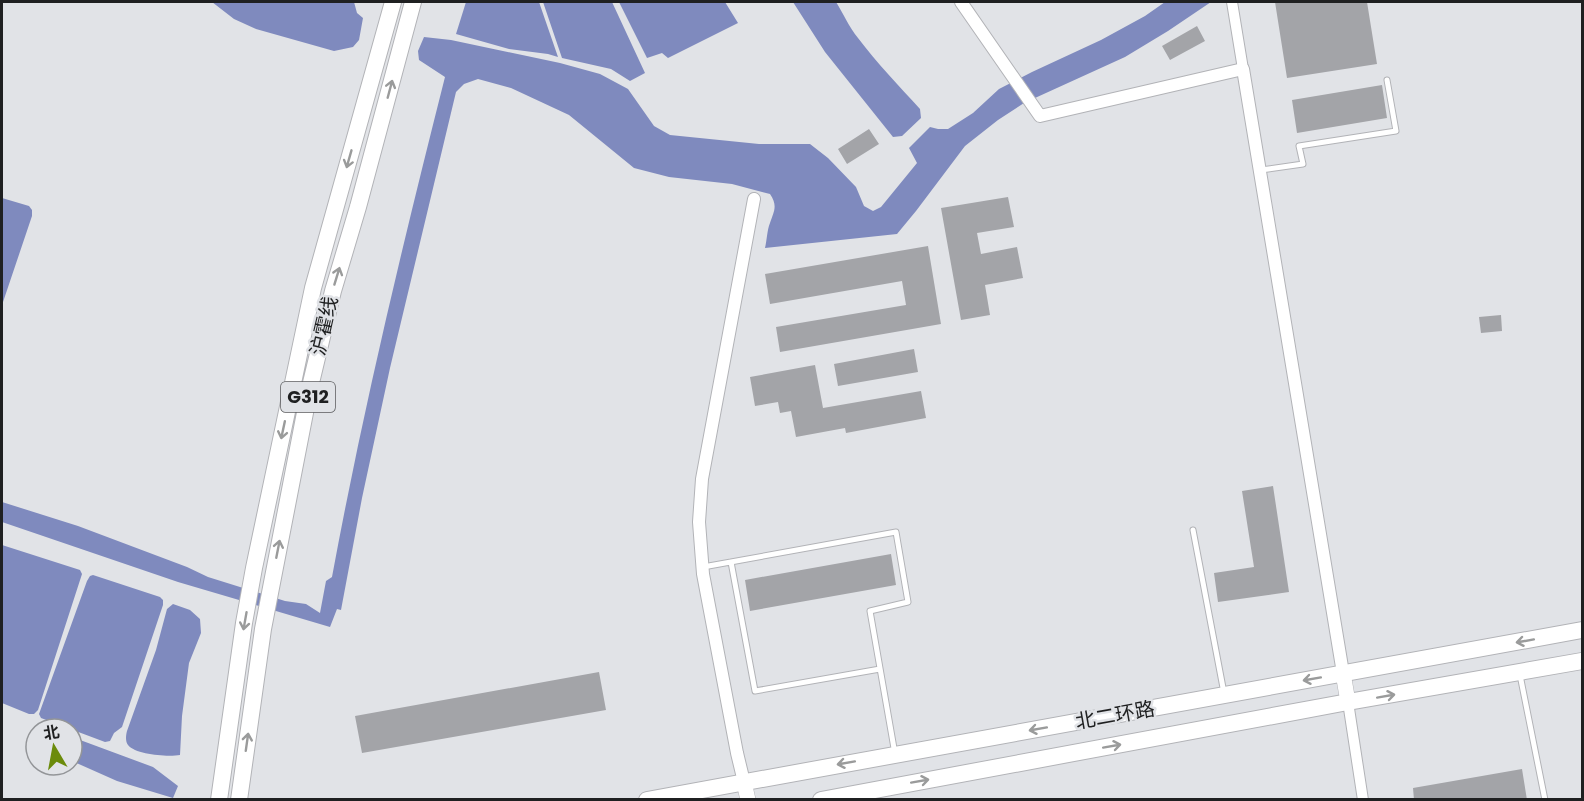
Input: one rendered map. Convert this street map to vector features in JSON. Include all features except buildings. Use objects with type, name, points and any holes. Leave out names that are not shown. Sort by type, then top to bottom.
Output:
[{"type":"main road","name":"沪霍线","points":[[219,800],[246,612],[311,300],[393,2]]},
{"type":"main road","name":"沪霍线","points":[[239,800],[263,629],[310,387],[333,291],[413,2]]},
{"type":"main road","name":"北二环路","points":[[647,800],[1582,630]]},
{"type":"main road","name":"北二环路","points":[[821,800],[1582,661]]},
{"type":"main road","points":[[1343,674],[1348,702]]},
{"type":"main road","points":[[744,782],[748,800]]},
{"type":"street","points":[[961,2],[1040,116],[1243,69]]},
{"type":"street","points":[[1232,2],[1343,674]]},
{"type":"street","points":[[744,782],[703,567],[699,522],[702,479],[754,199]]},
{"type":"street","points":[[1348,702],[1363,800]]},
{"type":"lane","points":[[1259,170],[1303,164],[1299,146],[1396,131],[1387,80]]},
{"type":"lane","points":[[1193,530],[1225,695]]},
{"type":"lane","points":[[703,567],[896,532],[908,602],[870,611],[895,755]]},
{"type":"lane","points":[[730,562],[755,691],[880,669]]},
{"type":"lane","points":[[1520,672],[1545,800]]},
{"type":"water","points":[[212,2],[354,2],[357,13],[363,18],[359,40],[353,47],[334,51],[256,29],[234,19]]},
{"type":"water","points":[[466,2],[539,2],[558,57],[509,49],[456,34]]},
{"type":"water","points":[[543,2],[612,2],[645,73],[630,81],[611,69],[562,58]]},
{"type":"water","points":[[619,2],[725,2],[738,23],[668,58],[662,53],[647,58]]},
{"type":"water","points":[[793,2],[836,2],[865,47],[920,109],[921,118],[902,136],[893,137],[825,52]]},
{"type":"water","points":[[1165,2],[1211,2],[1125,57],[1024,103],[998,120],[965,146],[897,234],[765,248],[774,208],[770,194],[732,184],[669,177],[634,168],[569,115],[511,88],[478,79],[464,84],[456,92],[390,368],[341,610],[337,609],[330,627],[178,582],[2,522],[2,502],[78,526],[208,577],[285,601],[306,604],[320,613],[326,581],[332,577],[384,326],[445,77],[419,60],[418,51],[424,37],[451,40],[560,63],[600,74],[628,89],[654,126],[670,135],[759,144],[810,144],[828,158],[856,187],[864,206],[873,211],[881,207],[917,163],[909,148],[930,127],[948,129],[973,113],[999,89],[1101,40],[1145,16]]},
{"type":"water","points":[[2,198],[29,206],[32,216],[2,305]]},
{"type":"water","points":[[2,545],[80,570],[82,574],[38,710],[34,714],[2,703]]},
{"type":"water","points":[[93,575],[160,597],[163,600],[122,727],[114,733],[110,741],[105,742],[84,734],[84,717],[40,717],[39,714],[90,576]]},
{"type":"water","points":[[173,604],[190,610],[200,619],[201,633],[189,663],[182,716],[180,755],[168,756],[132,748],[127,743],[126,734],[156,650],[167,609]]},
{"type":"water","points":[[84,741],[153,767],[178,786],[173,798],[117,781],[84,766]]}]
